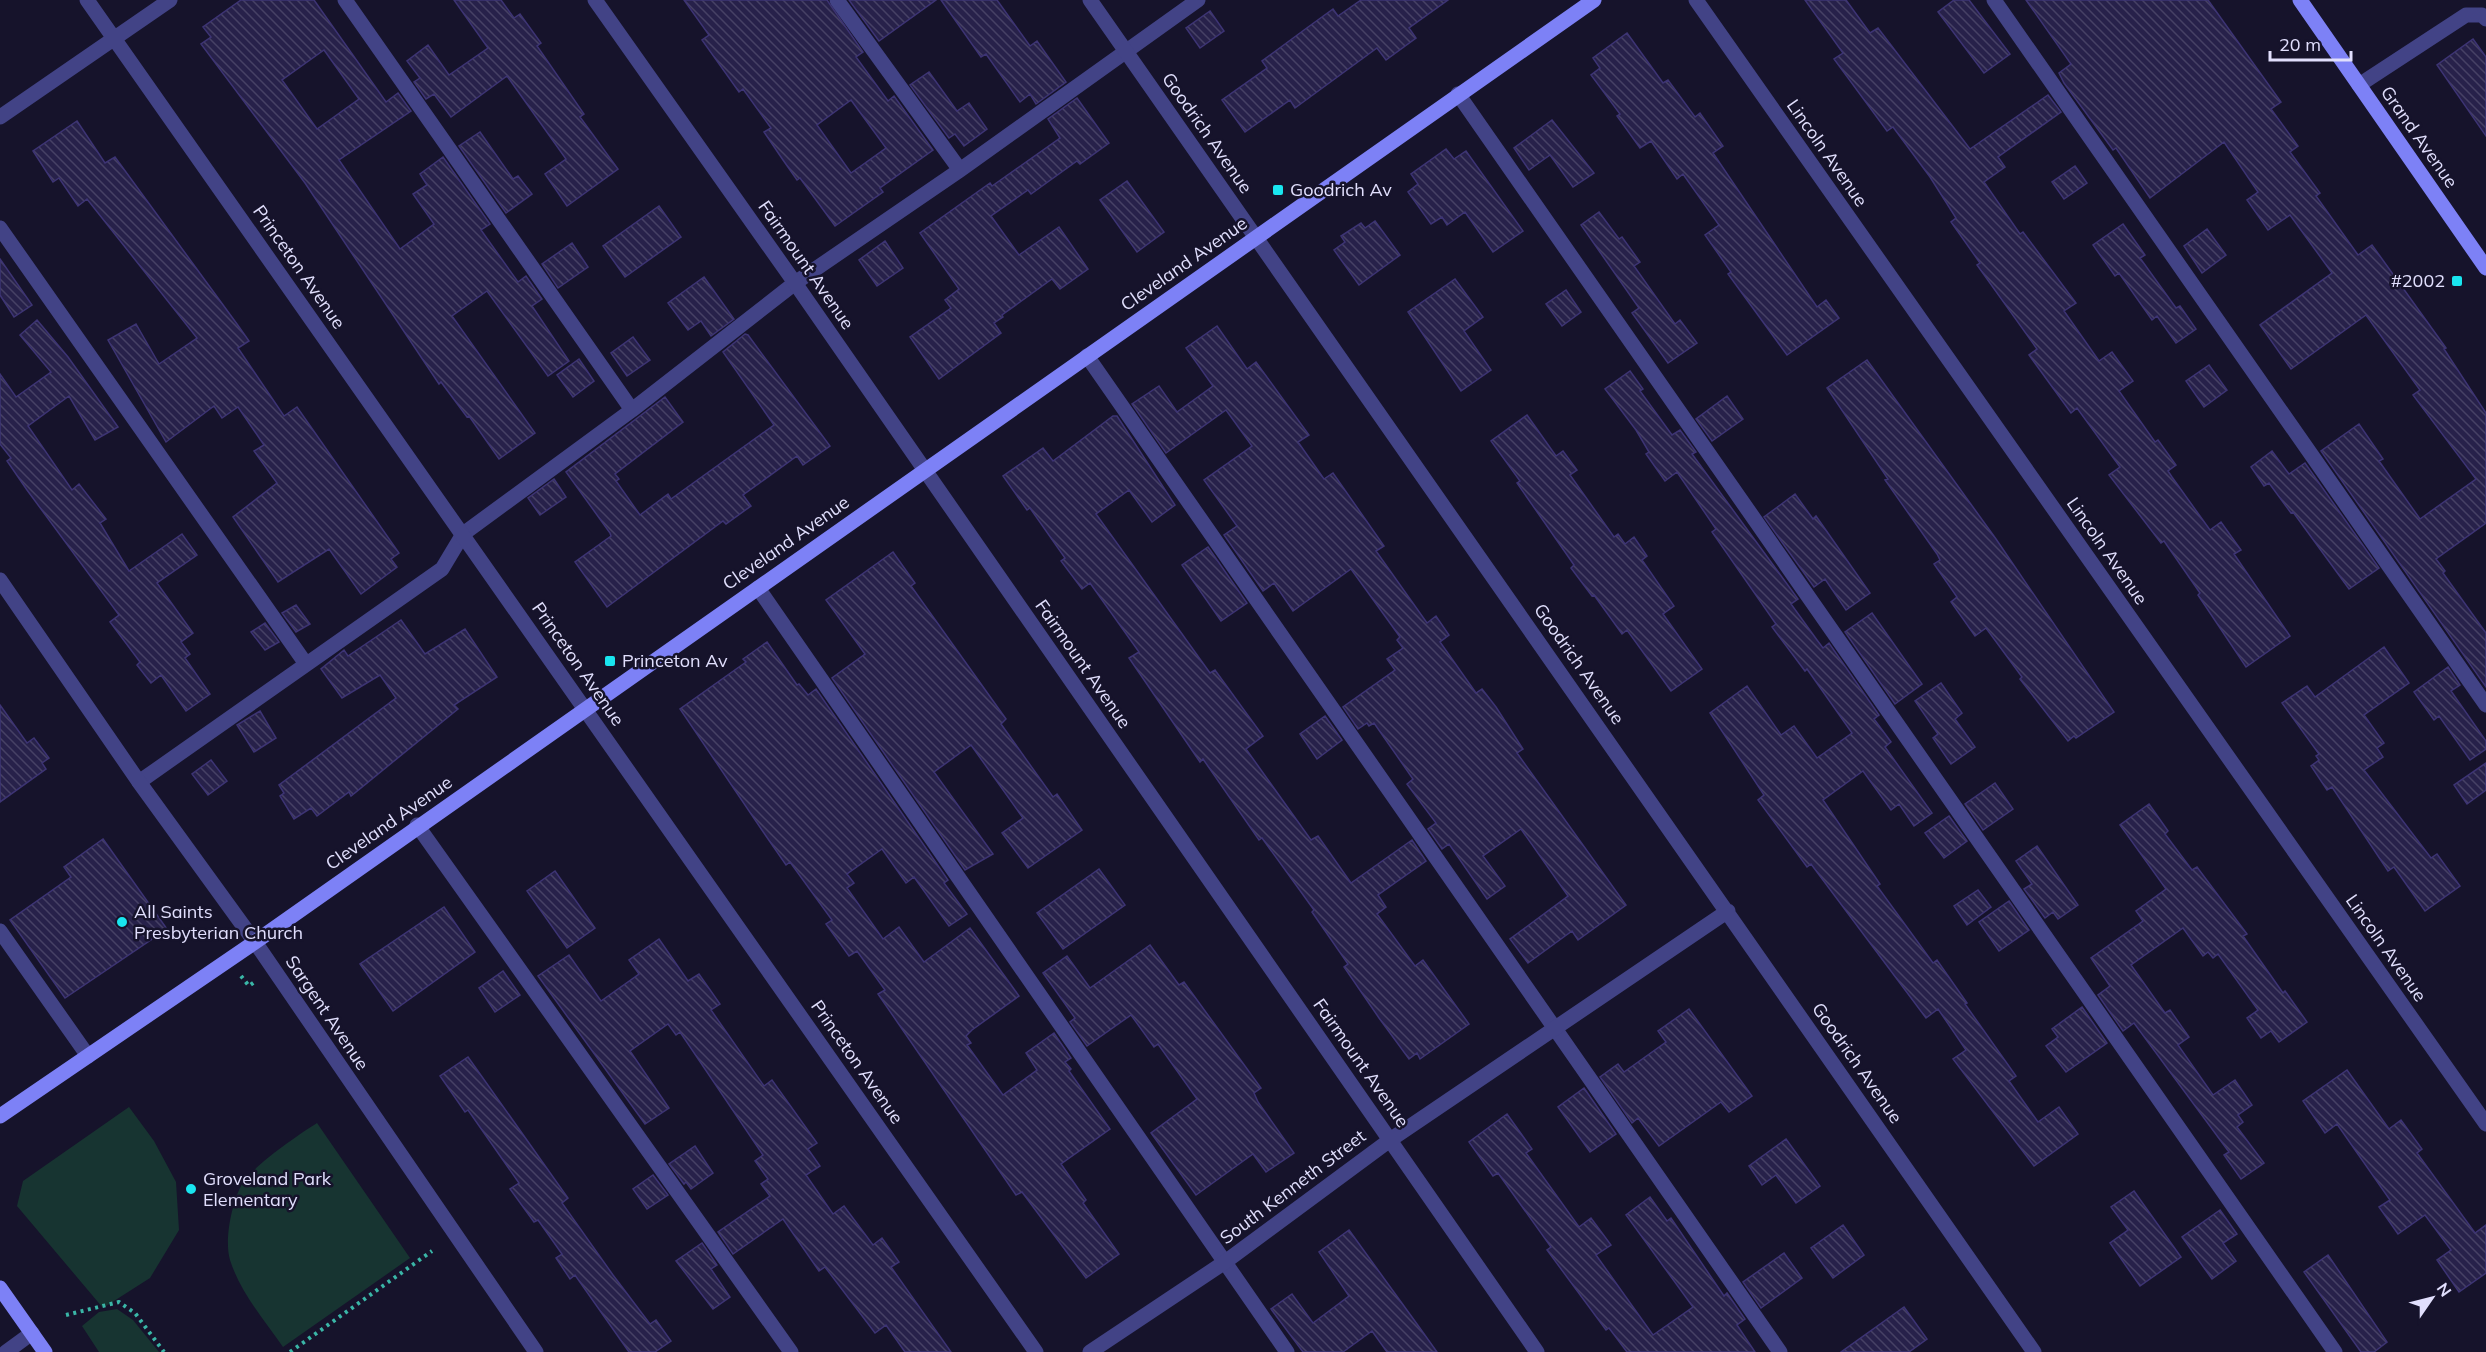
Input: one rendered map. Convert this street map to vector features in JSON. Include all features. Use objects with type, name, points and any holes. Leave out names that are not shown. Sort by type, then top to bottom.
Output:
[{"type":"street","name":"Princeton Avenue","points":[[87,0],[1036,1352]]},
{"type":"street","points":[[0,117],[170,0]]},
{"type":"street","points":[[345,0],[632,410]]},
{"type":"street","name":"Fairmount Avenue","points":[[595,0],[795,283],[1537,1352]]},
{"type":"street","points":[[837,0],[960,170]]},
{"type":"street","name":"Goodrich Avenue","points":[[1090,0],[2034,1352]]},
{"type":"street","points":[[139,782],[442,569],[463,534],[632,410],[795,283],[960,170],[1198,0]]},
{"type":"street","name":"Cleveland Avenue","points":[[0,1116],[255,942],[417,825],[1594,0]]},
{"type":"street","name":"Lincoln Avenue","points":[[1696,0],[2486,1124]]},
{"type":"street","points":[[1994,0],[2486,705]]},
{"type":"street","name":"Grand Avenue","points":[[2300,0],[2486,268]]},
{"type":"street","points":[[2360,85],[2466,15],[2482,15],[2486,19]]},
{"type":"street","points":[[1458,94],[2335,1352]]},
{"type":"street","points":[[0,228],[306,664]]},
{"type":"street","points":[[1087,356],[1780,1352]]},
{"type":"street","name":"Sargent Avenue","points":[[0,580],[139,782],[255,942],[536,1352]]},
{"type":"street","points":[[758,588],[1287,1352]]},
{"type":"street","points":[[417,825],[791,1352]]},
{"type":"street","name":"South Kenneth Street","points":[[1089,1352],[1225,1262],[1390,1140],[1728,911]]},
{"type":"street","points":[[0,931],[88,1056]]},
{"type":"street","points":[[0,1288],[45,1352]]},
{"type":"street","points":[[6,1352],[32,1333]]},
{"type":"path","points":[[239,974],[249,986],[257,980]]},
{"type":"path","points":[[290,1352],[432,1251]]},
{"type":"path","points":[[66,1314],[119,1302],[135,1313],[164,1352]]},
{"type":"green space","points":[[129,1107],[154,1141],[176,1182],[179,1230],[150,1278],[103,1308],[17,1206],[23,1181]]},
{"type":"green space","points":[[317,1123],[410,1258],[283,1347],[253,1306],[234,1272],[228,1252],[230,1221],[238,1192],[248,1176],[277,1151]]},
{"type":"green space","points":[[117,1309],[133,1320],[159,1352],[99,1352],[82,1326],[99,1312]]},
{"type":"building","points":[[241,0],[314,0],[386,102],[398,93],[411,111],[339,160],[400,249],[434,224],[413,194],[427,185],[420,174],[443,157],[490,224],[481,230],[518,282],[526,276],[542,299],[532,306],[569,361],[548,376],[487,291],[452,316],[535,433],[499,459],[469,416],[467,417],[441,382],[439,384],[305,183],[201,44],[211,37],[203,27]],"holes":[[[324,50],[359,99],[317,129],[282,80]]]},
{"type":"building","points":[[454,0],[501,0],[514,18],[520,14],[541,43],[537,46],[584,114],[580,117],[618,169],[567,206],[545,174],[566,159],[507,76],[451,117],[434,94],[426,99],[414,82],[420,78],[407,61],[428,45],[449,75],[488,48]]},
{"type":"building","points":[[684,0],[827,0],[863,52],[856,57],[888,101],[894,96],[933,150],[880,188],[883,192],[835,226],[800,178],[797,180],[764,132],[771,128],[743,89],[739,92],[702,40],[709,35]],"holes":[[[851,100],[886,148],[851,173],[817,125]]]},
{"type":"building","points":[[849,0],[936,0],[879,41]]},
{"type":"building","points":[[941,0],[997,0],[1030,46],[1037,41],[1066,82],[1036,104],[1030,94],[1020,102],[986,54],[981,57]]},
{"type":"building","points":[[1361,0],[1448,0],[1409,28],[1416,38],[1386,60],[1377,48],[1295,108],[1290,100],[1245,132],[1222,100],[1267,68],[1262,61],[1333,9],[1338,16]]},
{"type":"building","points":[[1805,0],[1846,0],[1870,33],[1878,28],[1970,149],[2048,95],[2061,112],[1998,157],[2005,167],[1984,182],[2020,234],[2023,232],[2076,303],[2064,311],[2099,361],[2112,352],[2133,381],[2119,391],[2155,442],[2158,440],[2176,465],[2168,471],[2210,530],[2221,522],[2241,550],[2234,554],[2290,636],[2246,667],[2198,595],[2200,593],[2164,541],[2161,543],[2109,475],[2120,467],[2077,408],[2071,413],[2029,355],[2037,349],[1977,265],[1980,263],[1951,222],[1956,218],[1930,177],[1893,127],[1887,131],[1834,59],[1843,53]]},
{"type":"building","points":[[1954,0],[1969,0],[2010,54],[1984,73],[1938,12]]},
{"type":"building","points":[[2026,0],[2208,0],[2281,102],[2271,109],[2298,146],[2290,152],[2320,193],[2316,196],[2358,255],[2372,245],[2446,348],[2444,349],[2486,413],[2486,523],[2436,559],[2445,571],[2443,573],[2486,633],[2486,687],[2321,451],[2359,424],[2383,459],[2379,461],[2420,519],[2476,479],[2413,395],[2420,390],[2366,315],[2291,369],[2260,325],[2332,273],[2290,215],[2268,230],[2247,200],[2258,192],[2224,142],[2150,198],[2116,148],[2113,150],[2064,83],[2059,73],[2071,64]]},
{"type":"building","points":[[1210,11],[1224,31],[1200,48],[1186,28]]},
{"type":"building","points":[[1627,33],[1663,83],[1668,80],[1695,117],[1700,113],[1723,146],[1713,153],[1817,307],[1826,300],[1839,318],[1787,355],[1728,274],[1731,272],[1705,235],[1719,225],[1683,174],[1677,179],[1651,141],[1640,148],[1617,116],[1620,114],[1591,75],[1600,68],[1593,58]]},
{"type":"building","points":[[2473,39],[2486,57],[2486,136],[2437,65]]},
{"type":"building","points":[[929,72],[957,111],[969,103],[987,129],[964,146],[955,134],[949,138],[910,85]]},
{"type":"building","points":[[1077,98],[1109,143],[1080,164],[1077,161],[1031,194],[1028,190],[991,216],[1019,255],[1059,227],[1088,269],[1060,289],[1052,279],[1002,315],[1003,317],[994,323],[1001,333],[939,379],[910,337],[951,308],[945,300],[959,289],[920,233],[990,183],[992,186],[1060,138],[1048,119]]},
{"type":"building","points":[[1552,120],[1594,173],[1573,187],[1550,155],[1529,170],[1514,148]]},
{"type":"building","points":[[77,121],[105,163],[115,157],[249,341],[238,348],[284,416],[297,407],[399,553],[391,559],[397,567],[361,594],[329,549],[278,582],[233,517],[277,483],[254,451],[264,445],[238,407],[222,418],[214,406],[166,442],[108,340],[136,324],[159,364],[197,338],[87,199],[78,206],[59,178],[53,182],[33,151]]},
{"type":"building","points":[[480,132],[513,179],[518,176],[532,194],[506,213],[459,146]]},
{"type":"building","points":[[1446,149],[1454,159],[1466,151],[1523,231],[1493,252],[1465,212],[1447,225],[1442,217],[1431,224],[1408,192],[1418,184],[1411,174]]},
{"type":"building","points":[[2075,166],[2087,183],[2064,199],[2052,182]]},
{"type":"building","points":[[1127,181],[1164,232],[1137,252],[1100,200]]},
{"type":"building","points":[[659,206],[681,237],[625,277],[603,246]]},
{"type":"building","points":[[1599,212],[1619,239],[1622,237],[1640,262],[1634,266],[1675,324],[1680,320],[1697,343],[1668,363],[1632,313],[1639,308],[1581,225]]},
{"type":"building","points":[[1375,221],[1400,255],[1359,285],[1334,250],[1345,242],[1341,236],[1361,223],[1365,228]]},
{"type":"building","points":[[2123,224],[2145,255],[2140,258],[2176,308],[2180,306],[2196,329],[2176,343],[2157,316],[2152,320],[2119,273],[2115,276],[2093,245]]},
{"type":"building","points":[[2207,229],[2226,255],[2202,273],[2184,246]]},
{"type":"building","points":[[885,241],[903,268],[877,286],[859,260]]},
{"type":"building","points":[[572,243],[588,267],[558,288],[542,264]]},
{"type":"building","points":[[0,259],[32,305],[14,317],[0,295]]},
{"type":"building","points":[[704,277],[734,319],[711,336],[701,321],[688,330],[668,303]]},
{"type":"building","points":[[1455,279],[1483,317],[1464,331],[1491,370],[1461,391],[1408,312]]},
{"type":"building","points":[[1566,290],[1581,312],[1562,326],[1546,304]]},
{"type":"building","points":[[37,320],[68,357],[118,427],[95,440],[69,396],[28,426],[72,490],[79,484],[106,519],[100,523],[129,571],[182,534],[197,555],[157,583],[193,633],[181,642],[190,654],[185,658],[210,694],[186,711],[161,675],[151,683],[137,665],[140,662],[110,622],[119,615],[27,490],[7,461],[11,458],[0,444],[0,374],[16,397],[51,372],[20,335]]},
{"type":"building","points":[[1217,326],[1247,369],[1256,362],[1309,435],[1298,442],[1324,479],[1333,473],[1384,546],[1376,551],[1427,623],[1436,616],[1449,635],[1440,642],[1476,693],[1482,689],[1496,707],[1523,749],[1517,753],[1626,905],[1578,940],[1572,931],[1528,963],[1510,939],[1568,896],[1521,829],[1483,856],[1505,886],[1487,899],[1449,844],[1442,849],[1428,829],[1436,823],[1407,784],[1413,779],[1374,723],[1369,726],[1367,723],[1358,729],[1343,707],[1395,670],[1387,659],[1403,648],[1397,640],[1400,637],[1351,569],[1293,611],[1274,583],[1263,591],[1224,535],[1237,526],[1204,480],[1252,446],[1226,410],[1166,453],[1132,404],[1159,386],[1177,412],[1213,386],[1186,348]]},
{"type":"building","points":[[745,334],[830,446],[803,465],[797,456],[743,495],[751,506],[726,524],[723,521],[607,607],[575,562],[611,536],[566,472],[665,397],[683,422],[615,474],[619,479],[616,481],[640,515],[668,494],[671,499],[774,425],[723,352]]},
{"type":"building","points":[[633,337],[650,360],[627,376],[611,353]]},
{"type":"building","points":[[579,359],[594,381],[573,397],[557,375]]},
{"type":"building","points":[[1867,360],[1996,539],[2114,712],[2076,738],[2074,736],[2068,741],[2020,679],[2022,677],[1986,628],[1975,636],[1951,602],[1957,597],[1934,564],[1940,560],[1937,554],[1885,480],[1888,479],[1827,388]]},
{"type":"building","points":[[2209,365],[2227,390],[2204,407],[2186,381]]},
{"type":"building","points":[[1630,371],[1643,389],[1640,391],[1672,435],[1680,430],[1696,452],[1692,454],[1798,599],[1791,604],[1817,640],[1823,648],[1829,643],[1879,715],[1874,719],[1891,742],[1885,747],[1932,813],[1914,826],[1899,804],[1891,810],[1863,771],[1823,800],[1880,884],[1877,886],[1933,963],[1937,960],[2016,1076],[2009,1081],[2038,1122],[2059,1107],[2078,1134],[2034,1166],[1953,1059],[1966,1050],[1938,1009],[1926,1018],[1811,864],[1807,867],[1758,800],[1764,795],[1710,713],[1747,686],[1781,735],[1794,726],[1817,758],[1852,733],[1807,669],[1805,671],[1772,627],[1776,624],[1712,532],[1716,529],[1677,472],[1665,481],[1646,454],[1649,452],[1636,430],[1605,389]]},
{"type":"building","points":[[1727,396],[1743,419],[1712,441],[1696,419]]},
{"type":"building","points":[[1527,415],[1556,456],[1563,451],[1577,470],[1570,475],[1614,537],[1618,534],[1625,544],[1634,537],[1647,556],[1642,560],[1674,606],[1663,614],[1702,669],[1671,691],[1627,630],[1622,634],[1571,568],[1574,565],[1517,483],[1520,481],[1491,441]]},
{"type":"building","points":[[1113,416],[1117,416],[1175,505],[1152,522],[1129,490],[1096,514],[1210,673],[1215,670],[1263,736],[1246,749],[1311,840],[1318,836],[1351,883],[1412,840],[1426,861],[1378,895],[1386,907],[1377,914],[1415,966],[1423,960],[1469,1024],[1420,1059],[1417,1053],[1409,1059],[1379,1018],[1344,967],[1348,964],[1312,912],[1314,910],[1262,838],[1259,840],[1203,759],[1200,762],[1129,658],[1139,652],[1090,583],[1082,589],[1061,561],[1065,558],[1030,508],[1027,510],[1003,476],[1043,448],[1053,461]]},
{"type":"building","points":[[2272,451],[2289,474],[2305,463],[2379,568],[2349,589],[2293,512],[2291,513],[2269,483],[2264,486],[2251,467]]},
{"type":"building","points":[[554,479],[566,497],[540,515],[528,498]]},
{"type":"building","points":[[1795,494],[1813,519],[1816,516],[1870,593],[1846,610],[1825,579],[1814,587],[1764,517]]},
{"type":"building","points":[[1208,547],[1247,603],[1221,621],[1182,565]]},
{"type":"building","points":[[893,552],[915,583],[911,586],[1006,719],[1001,724],[1053,797],[1057,794],[1082,830],[1028,868],[1002,833],[1023,818],[971,745],[934,772],[993,854],[965,870],[832,678],[865,654],[826,600]]},
{"type":"building","points":[[296,605],[310,624],[296,632],[282,613]]},
{"type":"building","points":[[1872,613],[1922,684],[1895,704],[1845,632]]},
{"type":"building","points":[[401,620],[425,654],[465,629],[497,677],[454,705],[458,709],[351,796],[349,792],[317,816],[311,808],[294,819],[280,796],[284,793],[279,785],[396,698],[380,675],[342,698],[321,669],[344,650],[348,656]]},
{"type":"building","points":[[265,623],[279,642],[265,650],[251,632]]},
{"type":"building","points":[[767,642],[797,685],[799,684],[808,695],[816,689],[948,880],[944,883],[967,914],[949,926],[914,877],[906,883],[882,849],[847,874],[854,883],[847,888],[883,939],[899,927],[924,962],[970,928],[1019,996],[972,1030],[966,1036],[971,1043],[967,1045],[1003,1095],[1037,1070],[1026,1053],[1054,1033],[1071,1058],[1065,1062],[1071,1069],[1069,1071],[1110,1129],[1061,1164],[1086,1200],[1083,1203],[1119,1254],[1086,1278],[1022,1192],[1016,1195],[878,994],[885,990],[857,951],[849,956],[826,924],[832,920],[790,862],[786,865],[680,709],[746,662],[743,659]]},
{"type":"building","points":[[2384,647],[2409,683],[2364,715],[2384,743],[2377,748],[2383,757],[2364,770],[2431,858],[2437,854],[2460,886],[2425,911],[2394,867],[2388,871],[2332,787],[2327,790],[2311,766],[2319,760],[2316,756],[2319,754],[2282,703],[2307,686],[2315,697]]},
{"type":"building","points":[[2448,667],[2460,685],[2451,691],[2486,741],[2486,749],[2470,760],[2439,716],[2434,720],[2414,692]]},
{"type":"building","points":[[1941,683],[1962,713],[1955,719],[1975,747],[1951,764],[1933,738],[1938,734],[1915,701]]},
{"type":"building","points":[[0,705],[27,743],[34,738],[49,758],[42,763],[46,769],[0,802]]},
{"type":"building","points":[[260,711],[276,738],[254,752],[237,725]]},
{"type":"building","points":[[1325,716],[1342,740],[1317,759],[1300,734]]},
{"type":"building","points":[[211,760],[227,781],[208,795],[192,774]]},
{"type":"building","points":[[2486,763],[2486,790],[2467,804],[2454,785]]},
{"type":"building","points":[[1995,783],[2013,809],[1983,830],[1965,804]]},
{"type":"building","points":[[2149,804],[2168,831],[2165,834],[2192,870],[2197,867],[2247,934],[2243,936],[2283,993],[2285,991],[2307,1022],[2279,1042],[2271,1031],[2261,1038],[2247,1018],[2258,1010],[2218,954],[2213,958],[2208,952],[2203,956],[2183,928],[2131,965],[2165,1013],[2170,1010],[2189,1037],[2178,1045],[2213,1095],[2235,1080],[2252,1105],[2238,1115],[2243,1122],[2237,1127],[2264,1163],[2241,1179],[2224,1155],[2229,1152],[2134,1023],[2123,1031],[2098,995],[2110,986],[2091,958],[2143,921],[2136,911],[2166,889],[2120,825]]},
{"type":"building","points":[[1949,816],[1967,841],[1944,858],[1925,833]]},
{"type":"building","points":[[103,839],[167,929],[65,998],[10,920],[71,877],[64,867]]},
{"type":"building","points":[[2037,846],[2078,905],[2058,919],[2053,912],[2045,918],[2024,889],[2032,884],[2016,861]]},
{"type":"building","points":[[1099,869],[1125,905],[1063,949],[1037,913]]},
{"type":"building","points":[[555,871],[595,928],[567,948],[527,891]]},
{"type":"building","points":[[1978,890],[1991,907],[1967,925],[1954,906]]},
{"type":"building","points":[[2009,901],[2029,930],[1999,951],[1979,922]]},
{"type":"building","points":[[444,907],[475,952],[393,1011],[360,964]]},
{"type":"building","points":[[659,939],[688,981],[699,974],[720,1004],[711,1010],[764,1086],[772,1080],[817,1143],[808,1149],[820,1166],[806,1175],[833,1214],[844,1206],[873,1245],[882,1238],[899,1262],[891,1267],[951,1352],[905,1352],[886,1325],[875,1333],[825,1267],[819,1271],[783,1219],[733,1254],[718,1232],[770,1196],[761,1184],[768,1179],[755,1161],[763,1155],[680,1032],[676,1035],[668,1024],[630,1051],[669,1108],[645,1124],[538,976],[569,955],[601,1001],[639,974],[629,960]]},
{"type":"building","points":[[1150,945],[1179,985],[1184,982],[1261,1088],[1254,1093],[1258,1102],[1294,1153],[1266,1172],[1253,1154],[1196,1195],[1151,1133],[1197,1099],[1158,1044],[1154,1047],[1131,1015],[1087,1046],[1070,1022],[1075,1018],[1043,973],[1067,956],[1090,988]]},
{"type":"building","points":[[503,971],[520,995],[495,1012],[479,988]]},
{"type":"building","points":[[2082,1007],[2107,1043],[2066,1072],[2046,1046],[2058,1037],[2052,1029]]},
{"type":"building","points":[[1689,1009],[1752,1096],[1729,1112],[1721,1102],[1659,1146],[1638,1118],[1632,1123],[1600,1077],[1618,1064],[1624,1072],[1666,1042],[1658,1031]]},
{"type":"building","points":[[468,1057],[568,1198],[562,1203],[613,1275],[650,1324],[656,1320],[671,1341],[655,1352],[629,1352],[575,1275],[570,1279],[556,1258],[562,1254],[538,1220],[534,1222],[510,1189],[519,1183],[468,1110],[465,1112],[440,1076]]},
{"type":"building","points":[[2347,1070],[2389,1129],[2401,1120],[2422,1149],[2417,1153],[2475,1233],[2486,1225],[2486,1273],[2459,1292],[2437,1260],[2451,1250],[2425,1215],[2398,1234],[2379,1207],[2390,1200],[2337,1124],[2325,1133],[2303,1101]]},
{"type":"building","points":[[1584,1088],[1616,1134],[1590,1152],[1558,1107]]},
{"type":"building","points":[[1507,1114],[1532,1149],[1526,1153],[1579,1227],[1591,1218],[1611,1245],[1596,1255],[1653,1335],[1693,1307],[1626,1215],[1650,1197],[1667,1221],[1671,1218],[1724,1296],[1727,1293],[1745,1319],[1737,1325],[1755,1352],[1627,1352],[1609,1328],[1606,1330],[1547,1250],[1551,1247],[1498,1173],[1493,1176],[1469,1142]]},
{"type":"building","points":[[1786,1139],[1820,1186],[1796,1203],[1776,1175],[1762,1185],[1749,1166]]},
{"type":"building","points":[[695,1146],[713,1173],[691,1189],[686,1182],[684,1184],[669,1164]]},
{"type":"building","points":[[653,1175],[668,1195],[647,1209],[633,1189]]},
{"type":"building","points":[[2134,1191],[2181,1257],[2140,1286],[2110,1243],[2128,1230],[2111,1207]]},
{"type":"building","points":[[2220,1210],[2237,1234],[2223,1243],[2236,1261],[2212,1279],[2182,1237]]},
{"type":"building","points":[[1843,1225],[1864,1255],[1833,1278],[1811,1248]]},
{"type":"building","points":[[1349,1230],[1437,1352],[1387,1352],[1372,1331],[1343,1352],[1303,1352],[1271,1309],[1292,1294],[1313,1323],[1349,1296],[1319,1252]]},
{"type":"building","points":[[702,1243],[717,1265],[711,1269],[730,1297],[713,1309],[676,1261]]},
{"type":"building","points":[[1784,1253],[1802,1278],[1761,1308],[1743,1282]]},
{"type":"building","points":[[2328,1255],[2387,1342],[2374,1352],[2361,1352],[2304,1272]]},
{"type":"building","points":[[1904,1307],[1927,1339],[1909,1352],[1841,1352]]},
{"type":"place","name":"Goodrich Av","points":[[1278,190]]},
{"type":"place","name":"#2002","points":[[2457,281]]},
{"type":"place","name":"Princeton Av","points":[[610,661]]},
{"type":"place","name":"All Saints Presbyterian Church","points":[[122,922]]},
{"type":"place","name":"Groveland Park Elementary","points":[[191,1189]]}]
